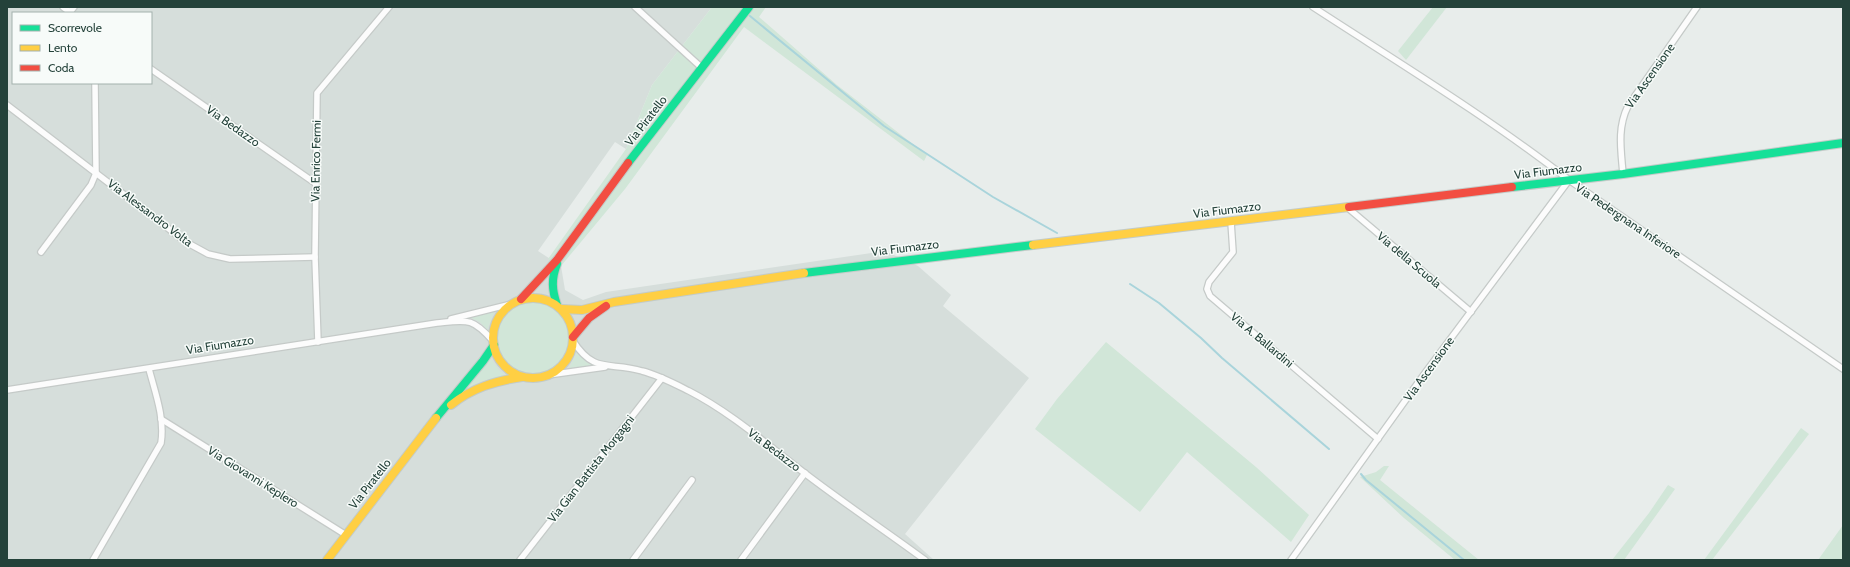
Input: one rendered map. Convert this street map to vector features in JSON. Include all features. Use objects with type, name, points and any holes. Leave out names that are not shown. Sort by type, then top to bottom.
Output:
[{"type":"street","name":"Via Enrico Fermi","points":[[318,342],[315,257],[317,93],[389,7]]},
{"type":"street","points":[[635,7],[702,68]]},
{"type":"street","name":"Via Piratello","points":[[521,299],[563,252],[600,200],[750,7]]},
{"type":"street","name":"Via Pedergnana Inferiore","points":[[1312,7],[1520,144],[1569,180],[1843,369]]},
{"type":"street","name":"Via Ascensione","points":[[1623,174],[1620,138],[1620,125],[1623,116],[1628,106],[1697,7]]},
{"type":"street","name":"Via Bedazzo","points":[[152,70],[315,183]]},
{"type":"street","points":[[41,252],[91,184],[96,173],[94,84]]},
{"type":"street","name":"Via Alessandro Volta","points":[[7,105],[186,242],[208,254],[230,259],[315,257]]},
{"type":"street","name":"Via Fiumazzo","points":[[560,307],[582,310],[614,302],[824,270],[1623,174],[1843,143]]},
{"type":"street","name":"Via Ascensione","points":[[1291,560],[1425,373],[1569,180]]},
{"type":"street","name":"Via della Scuola","points":[[1348,208],[1471,312]]},
{"type":"street","name":"Via A. Ballardini","points":[[1231,222],[1233,252],[1209,282],[1207,290],[1210,296],[1378,439]]},
{"type":"street","name":"Via Piratello","points":[[560,307],[551,283],[552,276],[563,252]]},
{"type":"street","points":[[536,297],[551,302],[560,307],[570,322],[573,339],[567,359],[559,368],[548,375],[536,378],[523,377],[507,368],[501,362],[493,343],[495,324],[499,316],[511,304],[521,299],[536,297]]},
{"type":"street","name":"Via Fiumazzo","points":[[573,339],[589,318],[614,302]]},
{"type":"street","name":"Via Fiumazzo","points":[[437,323],[511,304]]},
{"type":"street","name":"Via Fiumazzo","points":[[7,390],[437,323],[472,322],[479,326],[493,343]]},
{"type":"street","name":"Via Bedazzo","points":[[573,339],[588,359],[609,367]]},
{"type":"street","name":"Via Piratello","points":[[328,560],[444,407],[483,361],[493,343]]},
{"type":"street","name":"Via Bedazzo","points":[[548,375],[609,367],[640,370],[662,378],[694,394],[730,416],[804,473],[925,560]]},
{"type":"street","points":[[93,560],[158,449],[162,434],[161,420],[149,369]]},
{"type":"street","name":"Via Piratello","points":[[432,424],[459,398],[470,390],[494,382],[523,377]]},
{"type":"street","name":"Via Gian Battista Morgagni","points":[[520,560],[662,378]]},
{"type":"street","name":"Via Giovanni Keplero","points":[[161,420],[346,535]]},
{"type":"street","points":[[741,560],[804,473]]},
{"type":"street","points":[[633,560],[692,480]]},
{"type":"shaded area","points":[[7,7],[712,7],[652,85],[626,149],[615,142],[538,251],[561,266],[565,290],[583,300],[606,292],[885,251],[918,266],[951,295],[943,306],[1029,378],[905,534],[934,560],[7,560]]},
{"type":"green space","points":[[712,7],[766,7],[759,17],[837,85],[927,155],[924,161],[744,27],[625,189],[561,266],[548,259],[626,149],[652,85]]},
{"type":"green space","points":[[1433,7],[1447,7],[1406,60],[1398,51]]},
{"type":"green space","points":[[533,302],[553,308],[563,318],[569,338],[563,358],[553,368],[533,374],[513,368],[503,358],[497,338],[503,318],[513,308]]},
{"type":"green space","points":[[495,310],[487,330],[480,322],[467,316]]},
{"type":"green space","points":[[1106,342],[1256,467],[1309,515],[1291,542],[1187,452],[1140,512],[1035,429],[1057,399]]},
{"type":"green space","points":[[577,352],[586,362],[596,367],[568,370]]},
{"type":"green space","points":[[490,357],[499,370],[507,377],[485,380],[464,389],[485,366]]},
{"type":"green space","points":[[1801,428],[1809,434],[1712,560],[1704,560]]},
{"type":"green space","points":[[1384,466],[1389,466],[1380,480],[1479,560],[1455,560],[1404,518],[1360,477],[1376,472]]},
{"type":"green space","points":[[1668,485],[1675,489],[1624,560],[1612,560],[1649,513]]},
{"type":"green space","points":[[1843,525],[1843,560],[1818,560]]},
{"type":"waterway","points":[[750,16],[884,126],[993,197],[1057,233]]},
{"type":"waterway","points":[[1130,284],[1159,303],[1329,449]]},
{"type":"waterway","points":[[1361,474],[1366,480],[1464,560]]},
{"type":"traffic: fast","points":[[628,163],[749,7]]},
{"type":"traffic: fast","points":[[1512,187],[1623,174],[1843,143]]},
{"type":"traffic: fast","points":[[804,273],[1033,245]]},
{"type":"traffic: fast","points":[[557,264],[553,284],[557,305]]},
{"type":"traffic: fast","points":[[436,418],[483,361],[494,345]]},
{"type":"traffic: slow","points":[[1033,245],[1349,207]]},
{"type":"traffic: slow","points":[[562,309],[582,310],[614,302],[804,273]]},
{"type":"traffic: slow","points":[[533,298],[548,301],[561,310],[570,323],[573,338],[570,353],[561,366],[548,375],[533,378],[518,375],[505,366],[496,353],[493,338],[496,323],[505,310],[518,301],[533,298]]},
{"type":"traffic: slow","points":[[451,405],[467,394],[484,386],[522,377]]},
{"type":"traffic: slow","points":[[327,560],[436,418]]},
{"type":"traffic: jam","points":[[521,299],[557,260],[628,163]]},
{"type":"traffic: jam","points":[[1349,207],[1512,187]]},
{"type":"traffic: jam","points":[[573,337],[589,318],[606,306]]}]
